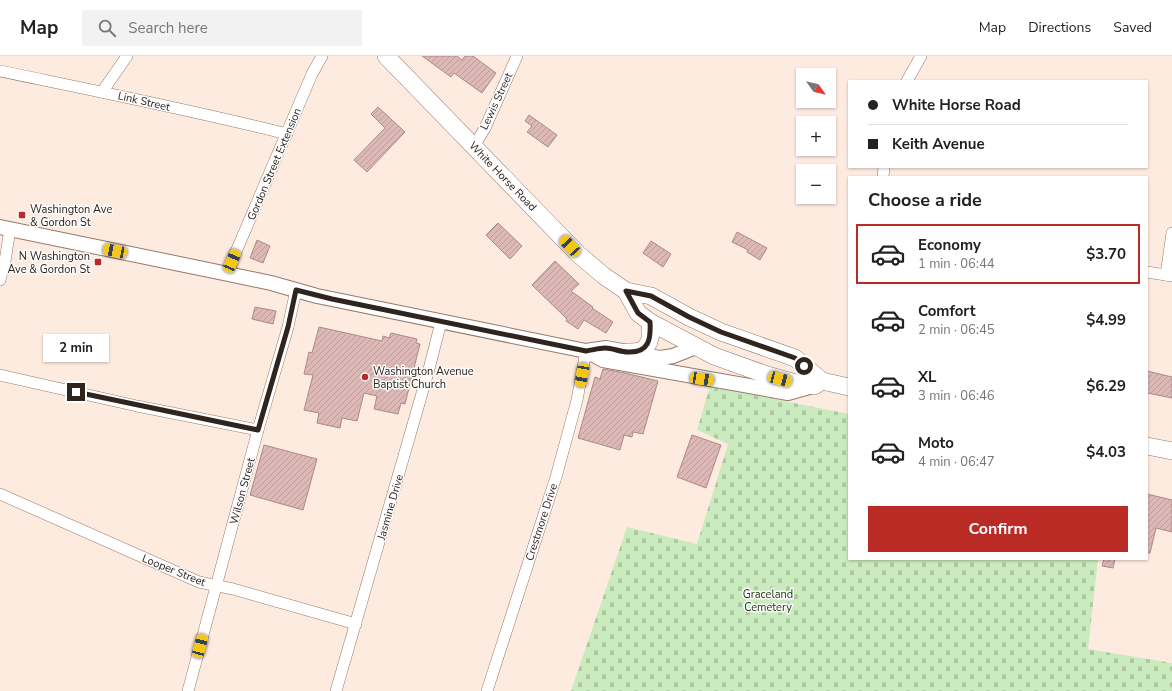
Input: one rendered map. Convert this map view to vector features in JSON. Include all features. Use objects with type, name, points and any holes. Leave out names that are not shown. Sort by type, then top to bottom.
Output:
[{"type":"highway","name":"White Horse Road","points":[[386,56],[578,254],[604,276],[626,291],[651,296],[689,317],[721,332],[795,358],[818,384],[848,387]]},
{"type":"highway","name":"White Horse Road","points":[[626,291],[638,313],[650,322],[696,347]]},
{"type":"highway","points":[[628,352],[642,350],[647,345],[651,333],[650,322]]},
{"type":"highway","points":[[696,347],[706,344],[717,344],[773,366],[794,371],[818,384]]},
{"type":"highway","points":[[1148,446],[1172,451]]},
{"type":"main road","points":[[5,228],[228,274],[317,296],[586,351],[602,360],[788,393],[818,384]]},
{"type":"main road","points":[[586,351],[606,348],[660,358],[673,356],[696,347]]},
{"type":"street","points":[[102,92],[127,56]]},
{"type":"street","name":"Gordon Street Extension","points":[[228,274],[232,261],[312,74],[322,56]]},
{"type":"street","name":"Lewis Street","points":[[474,146],[485,128],[517,56]]},
{"type":"street","points":[[908,80],[921,56]]},
{"type":"street","name":"Link Street","points":[[0,71],[241,122],[287,134]]},
{"type":"street","points":[[0,280],[5,262],[5,228]]},
{"type":"street","points":[[1148,272],[1169,275],[1172,233]]},
{"type":"street","name":"Wilson Street","points":[[188,691],[258,430],[288,327],[296,290]]},
{"type":"street","name":"Jasmine Drive","points":[[336,691],[429,369],[441,322]]},
{"type":"street","name":"Crestmore Drive","points":[[487,691],[556,477],[577,400],[586,351]]},
{"type":"street","points":[[0,375],[137,406],[258,430]]},
{"type":"street","name":"Looper Street","points":[[0,494],[200,582],[356,624]]},
{"type":"green space","name":"Graceland Cemetery","points":[[710,386],[848,414],[848,560],[1098,560],[1088,649],[1172,663],[1172,691],[571,691],[627,527],[697,544],[728,444],[697,430]]},
{"type":"building","points":[[422,56],[457,56],[462,60],[465,56],[473,56],[496,73],[482,93],[454,73],[451,77]]},
{"type":"building","points":[[378,107],[405,132],[367,172],[354,160],[385,128],[371,114]]},
{"type":"building","points":[[529,115],[557,135],[548,147],[527,132],[532,126],[525,121]]},
{"type":"building","points":[[498,223],[522,246],[510,259],[486,235]]},
{"type":"building","points":[[737,232],[767,248],[760,260],[747,252],[748,250],[732,242]]},
{"type":"building","points":[[257,240],[270,246],[263,263],[250,258]]},
{"type":"building","points":[[651,241],[671,254],[663,267],[643,253]]},
{"type":"building","points":[[555,261],[579,284],[571,291],[593,307],[592,308],[613,322],[606,333],[584,320],[578,329],[566,321],[567,319],[532,285]]},
{"type":"building","points":[[255,307],[276,311],[273,324],[252,319]]},
{"type":"building","name":"Washington Avenue Baptist Church","points":[[319,327],[382,341],[383,336],[389,338],[391,333],[417,339],[416,343],[420,344],[405,404],[401,403],[398,414],[374,409],[377,396],[364,393],[357,421],[342,418],[340,428],[317,423],[319,413],[304,410],[313,375],[304,374],[309,352],[312,353]]},
{"type":"building","points":[[603,369],[658,381],[643,434],[633,432],[632,437],[624,435],[620,450],[578,438],[595,377],[600,379]]},
{"type":"building","points":[[1148,371],[1172,377],[1172,398],[1148,393]]},
{"type":"building","points":[[692,435],[721,445],[706,488],[677,477]]},
{"type":"building","points":[[264,445],[317,459],[303,510],[250,495]]},
{"type":"building","points":[[1148,494],[1172,500],[1172,532],[1156,528],[1150,553],[1148,553]]},
{"type":"building","points":[[1104,560],[1115,560],[1113,568],[1102,566]]},
{"type":"place","name":"Washington Ave & Gordon St","points":[[22,215]]},
{"type":"place","name":"N Washington Ave & Gordon St","points":[[98,262]]},
{"type":"place","name":"Washington Avenue Baptist Church","points":[[365,377]]},
{"type":"route","points":[[76,392],[137,406],[258,430],[288,327],[296,290],[317,296],[586,351],[606,348],[628,352],[642,350],[647,345],[650,338],[650,322],[638,313],[626,291],[651,296],[701,323],[721,332],[795,358],[804,366]]}]
